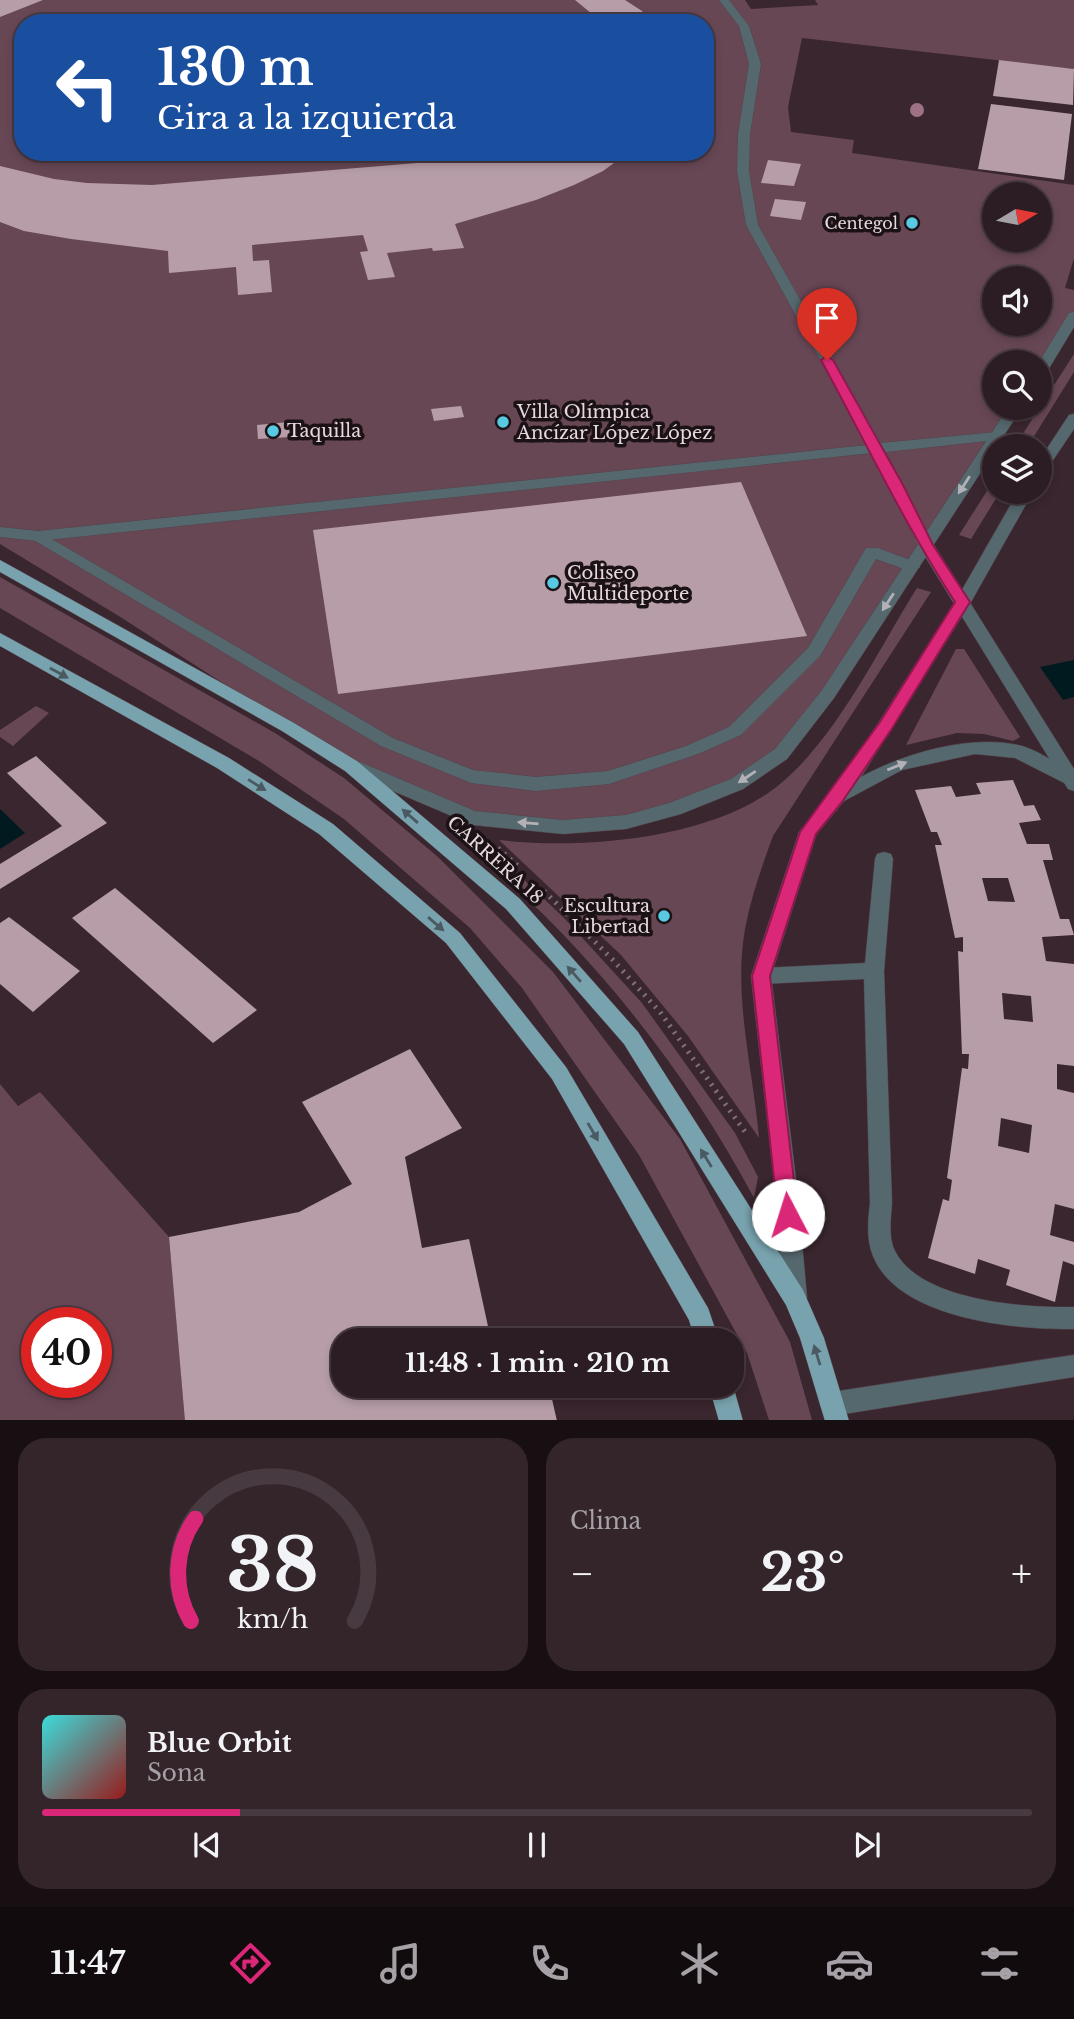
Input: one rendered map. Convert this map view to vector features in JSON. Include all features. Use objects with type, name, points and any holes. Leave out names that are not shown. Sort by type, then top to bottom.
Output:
[{"type":"main road","name":"CARRERA 18","points":[[0,565],[288,727],[351,766],[513,904],[631,1038],[794,1298],[812,1338],[834,1412]]},
{"type":"main road","points":[[0,639],[223,764],[327,828],[453,938],[559,1073],[700,1316],[704,1328]]},
{"type":"main road","points":[[725,1398],[731,1420]]},
{"type":"street","points":[[724,0],[744,26],[755,64],[744,134],[743,171],[752,225],[877,449],[926,545],[1073,783]]},
{"type":"street","points":[[1052,352],[1074,316]]},
{"type":"street","points":[[1052,451],[1074,418]]},
{"type":"street","points":[[0,532],[38,536],[982,438]]},
{"type":"street","points":[[351,766],[473,818],[563,827],[625,822],[674,809],[737,784],[781,754],[828,694],[982,458]]},
{"type":"street","points":[[794,1298],[786,1188],[761,976],[808,832],[836,798],[886,726],[963,602],[1018,504]]},
{"type":"street","points":[[38,536],[387,742],[471,776],[537,784],[609,778],[692,750],[735,731],[814,652],[872,552],[912,567]]},
{"type":"street","points":[[836,798],[897,765],[975,747],[1019,752],[1073,783]]},
{"type":"street","points":[[884,859],[874,971],[881,1203],[879,1227],[883,1253],[896,1272],[925,1294],[1034,1319],[1074,1318]]},
{"type":"street","points":[[761,976],[874,971]]},
{"type":"street","points":[[834,1412],[1074,1366]]},
{"type":"shaded area","name":"Villa Olímpica Ancízar López López","points":[[0,0],[745,0],[751,9],[818,5],[815,0],[1074,0],[1074,69],[802,38],[788,107],[791,132],[854,140],[852,153],[1074,185],[1074,258],[1065,288],[1074,290],[1074,316],[1052,352],[1052,350],[982,350],[982,420],[1007,420],[997,434],[982,434],[982,457],[781,754],[737,784],[626,822],[473,818],[351,766],[122,618],[0,544]]},
{"type":"shaded area","points":[[1074,354],[1074,372],[1052,407],[1052,388]]},
{"type":"shaded area","points":[[1032,420],[1044,420],[1035,434],[1023,434]]},
{"type":"shaded area","points":[[982,499],[982,504],[993,504],[971,539],[959,535]]},
{"type":"shaded area","points":[[0,577],[275,733],[344,778],[438,857],[553,972],[680,1139],[790,1342],[812,1420],[769,1420],[744,1348],[744,1328],[733,1328],[639,1155],[522,988],[470,928],[344,819],[259,761],[0,608]]},
{"type":"shaded area","points":[[917,588],[931,592],[773,836],[754,893],[745,929],[741,981],[759,1138],[688,1036],[621,955],[499,840],[568,843],[646,836],[684,829],[752,803],[780,784],[801,765],[820,742],[855,692]]},
{"type":"shaded area","points":[[956,649],[964,649],[1020,737],[1013,741],[984,734],[957,733],[906,745]]},
{"type":"shaded area","points":[[36,706],[49,713],[13,746],[0,737],[0,730]]},
{"type":"shaded area","points":[[486,843],[565,919],[642,1003],[735,1133],[758,1177],[754,1198],[710,1122],[633,1014],[545,916],[465,845]]},
{"type":"shaded area","points":[[0,1084],[18,1106],[40,1092],[169,1237],[185,1420],[0,1420]]},
{"type":"water","points":[[1074,660],[1074,697],[1063,700],[1040,667]]},
{"type":"water","points":[[0,809],[25,833],[0,849]]},
{"type":"building","points":[[0,0],[43,0],[0,17]]},
{"type":"building","points":[[575,0],[625,0],[644,14],[592,14]]},
{"type":"building","points":[[999,60],[1074,69],[1073,105],[993,96]]},
{"type":"building","points":[[991,104],[1072,114],[1064,180],[978,169]]},
{"type":"building","points":[[768,160],[801,164],[794,186],[761,183]]},
{"type":"building","points":[[617,161],[603,171],[536,200],[455,224],[464,248],[387,253],[395,277],[368,280],[360,252],[368,251],[363,235],[252,245],[253,261],[269,260],[272,292],[238,295],[236,267],[169,273],[168,251],[24,231],[0,222],[0,166],[54,179],[152,185],[417,163]]},
{"type":"building","points":[[775,199],[806,202],[801,220],[770,216]]},
{"type":"building","points":[[461,406],[464,417],[434,421],[431,409]]},
{"type":"building","name":"Taquilla","points":[[289,422],[290,437],[258,439],[257,425]]},
{"type":"building","name":"Coliseo Multideporte","points":[[741,482],[807,636],[338,694],[313,530]]},
{"type":"building","points":[[36,756],[107,823],[0,889],[0,864],[62,826],[7,773]]},
{"type":"building","points":[[1013,780],[1024,806],[1034,805],[1041,820],[1019,823],[1027,844],[1049,844],[1053,860],[1043,860],[1060,919],[1069,919],[1074,935],[1042,937],[1046,961],[1074,964],[1074,1066],[1057,1064],[1057,1089],[1074,1093],[1074,1209],[1055,1204],[1050,1235],[1074,1242],[1074,1265],[1063,1261],[1055,1302],[1006,1285],[1010,1270],[978,1259],[975,1274],[928,1258],[943,1199],[949,1201],[952,1180],[947,1178],[962,1068],[968,1069],[969,1054],[962,1054],[958,951],[963,952],[963,937],[955,938],[935,845],[942,845],[937,832],[931,832],[915,790],[951,786],[956,797],[981,794],[976,783]],"holes":[[[982,878],[1008,878],[1015,902],[988,901]],[[1002,993],[1031,996],[1033,1022],[1004,1019]],[[1001,1118],[1032,1125],[1029,1153],[998,1146]]]},
{"type":"building","points":[[115,888],[257,1010],[213,1043],[72,918]]},
{"type":"building","points":[[9,917],[80,971],[33,1012],[0,984],[0,923]]},
{"type":"building","points":[[410,1049],[462,1128],[405,1157],[422,1248],[469,1239],[488,1328],[331,1328],[331,1398],[552,1398],[557,1420],[185,1420],[169,1237],[299,1212],[352,1184],[302,1102]]},
{"type":"place","name":"Centegol","points":[[912,223]]},
{"type":"place","name":"Villa Olímpica Ancízar López López","points":[[503,422]]},
{"type":"place","name":"Taquilla","points":[[273,431]]},
{"type":"place","name":"Coliseo Multideporte","points":[[553,583]]},
{"type":"place","name":"Escultura Libertad","points":[[664,916]]},
{"type":"route","points":[[788,1215],[761,976],[808,832],[836,798],[886,726],[963,602],[926,545],[827,360]]}]
